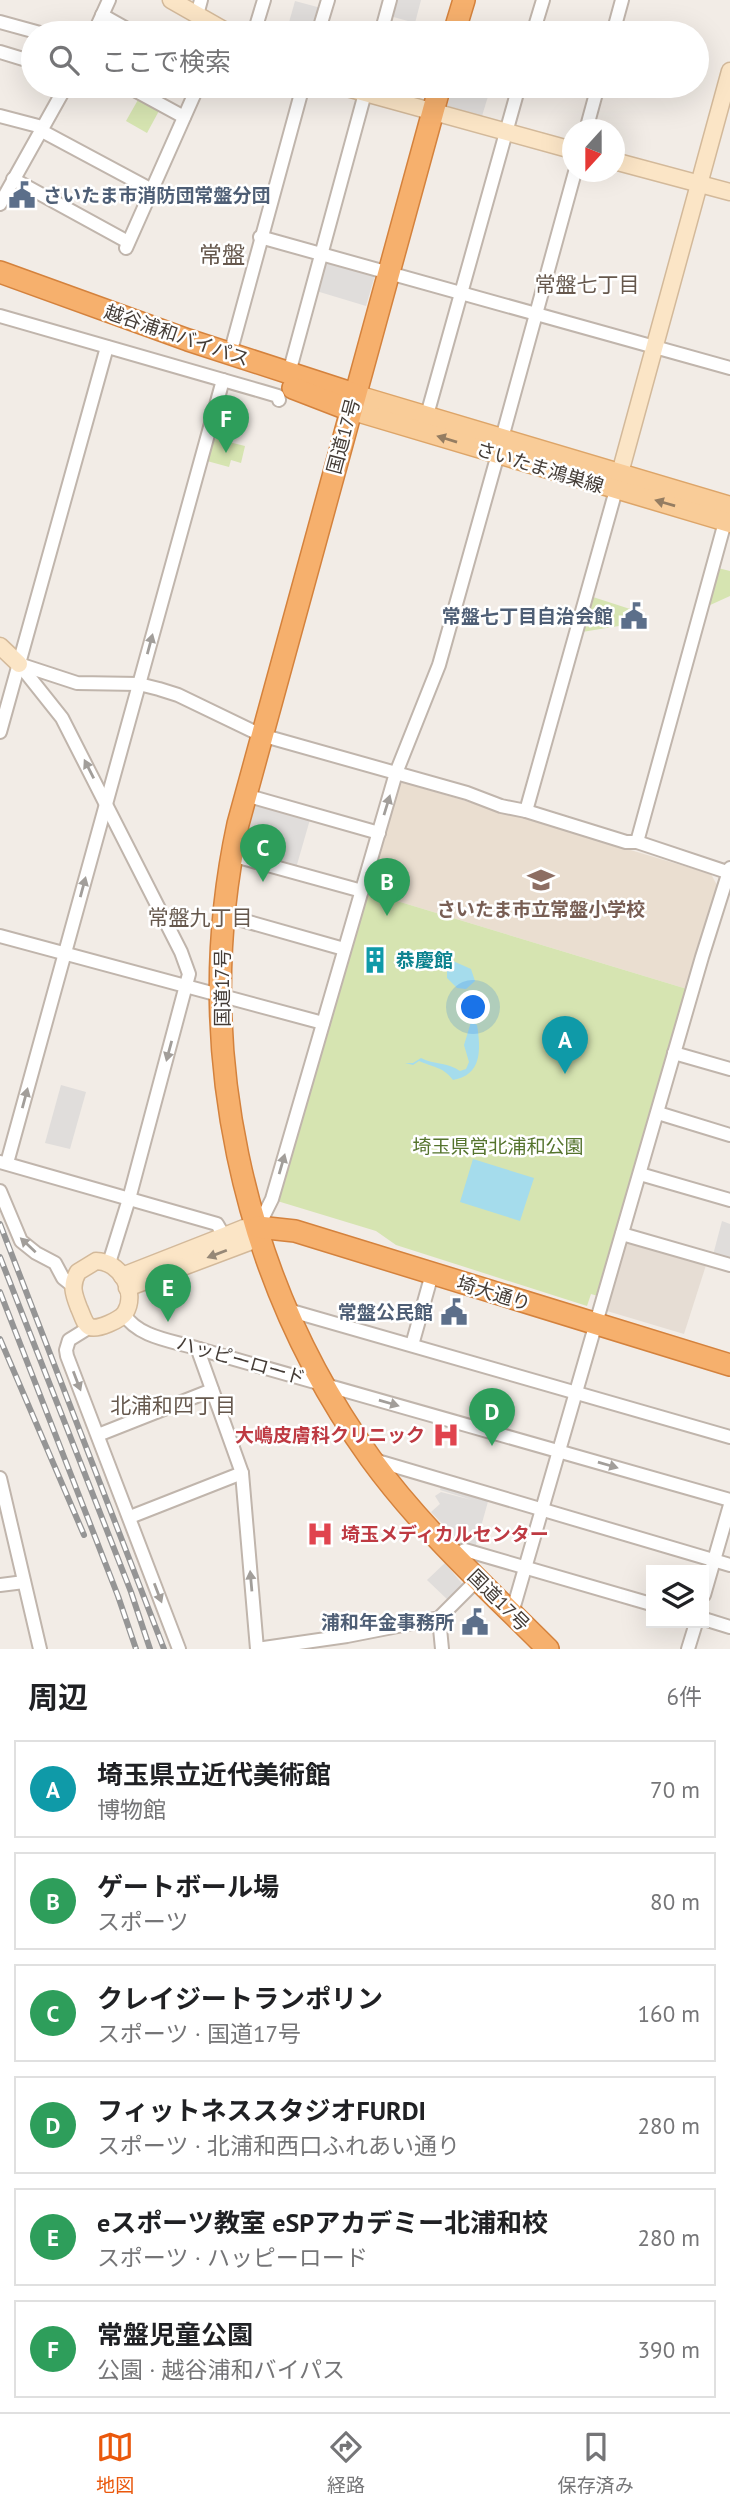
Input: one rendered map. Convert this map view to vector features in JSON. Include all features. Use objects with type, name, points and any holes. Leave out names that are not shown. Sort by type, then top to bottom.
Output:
[{"type":"highway","points":[[458,21],[464,0]]},
{"type":"highway","name":"国道17号","points":[[437,98],[261,735],[231,855],[224,915],[220,994],[226,1090],[243,1178],[258,1227],[298,1336],[324,1384],[372,1459],[415,1513],[548,1649]]},
{"type":"highway","name":"越谷浦和バイパス","points":[[0,272],[289,373],[352,402]]},
{"type":"highway","name":"越谷浦和バイパス","points":[[0,284],[352,402]]},
{"type":"highway","name":"埼大通り","points":[[258,1227],[295,1231],[730,1365]]},
{"type":"main road","name":"さいたま鴻巣線","points":[[352,402],[427,415],[500,446]]},
{"type":"main road","name":"さいたま鴻巣線","points":[[352,402],[729,512]]},
{"type":"street","points":[[99,21],[109,0]]},
{"type":"street","points":[[170,0],[199,7],[214,21]]},
{"type":"street","points":[[258,21],[264,0]]},
{"type":"street","points":[[322,21],[328,0]]},
{"type":"street","points":[[384,21],[390,0]]},
{"type":"street","points":[[537,21],[543,0]]},
{"type":"street","points":[[616,21],[622,0]]},
{"type":"street","points":[[102,15],[113,21]]},
{"type":"street","points":[[0,22],[21,28]]},
{"type":"street","points":[[0,52],[21,58]]},
{"type":"street","points":[[526,811],[730,71]]},
{"type":"street","points":[[0,204],[8,181],[59,98]]},
{"type":"street","points":[[149,98],[184,117]]},
{"type":"street","points":[[8,181],[127,245],[193,98]]},
{"type":"street","points":[[230,354],[300,98]]},
{"type":"street","points":[[289,373],[364,98]]},
{"type":"street","points":[[393,98],[562,147]]},
{"type":"street","points":[[427,415],[516,98]]},
{"type":"street","points":[[589,119],[595,98]]},
{"type":"street","points":[[0,116],[41,129],[152,190]]},
{"type":"street","points":[[625,164],[730,192]]},
{"type":"street","points":[[125,1282],[249,1242],[272,1199],[396,774],[439,665],[572,182]]},
{"type":"street","points":[[260,237],[730,368]]},
{"type":"street","points":[[0,316],[278,396],[279,400]]},
{"type":"street","points":[[0,732],[107,347]]},
{"type":"street","points":[[223,380],[65,953],[4,1163],[216,1224],[224,1236]]},
{"type":"street","points":[[637,842],[729,512]]},
{"type":"street","points":[[0,646],[41,688],[62,718],[182,954],[189,974],[129,1199],[109,1263]]},
{"type":"street","points":[[19,664],[77,683],[139,684],[178,695],[261,735],[467,793],[501,806],[617,839],[637,842],[729,871],[512,1613]]},
{"type":"street","points":[[245,795],[379,833]]},
{"type":"street","points":[[231,855],[362,891]]},
{"type":"street","points":[[224,915],[344,949]]},
{"type":"street","points":[[0,936],[323,1023]]},
{"type":"street","points":[[674,1053],[730,1069]]},
{"type":"street","points":[[658,1113],[730,1135]]},
{"type":"street","points":[[640,1174],[730,1200]]},
{"type":"street","points":[[0,1191],[21,1241],[55,1263],[63,1278],[73,1286]]},
{"type":"street","points":[[125,1282],[224,1236],[244,1228],[258,1227]]},
{"type":"street","points":[[622,1234],[730,1265]]},
{"type":"street","points":[[90,1327],[85,1322],[72,1291],[75,1278],[83,1267],[96,1261],[109,1263],[125,1282],[129,1298],[124,1314],[119,1319],[90,1327],[69,1340],[66,1350],[179,1649]]},
{"type":"street","points":[[412,1345],[432,1275]]},
{"type":"street","points":[[288,1310],[730,1437]]},
{"type":"street","name":"ハッピーロード","points":[[124,1314],[130,1324],[140,1330],[200,1349],[559,1451],[730,1503]]},
{"type":"street","points":[[200,1349],[199,1353],[242,1474],[257,1649],[347,1643],[439,1618],[478,1579]]},
{"type":"street","points":[[97,1435],[212,1390]]},
{"type":"street","points":[[372,1459],[730,1565]]},
{"type":"street","points":[[130,1517],[242,1474]]},
{"type":"street","points":[[1,1484],[40,1649]]},
{"type":"street","points":[[709,1578],[730,1503]]},
{"type":"street","points":[[455,1554],[465,1550],[646,1603]]},
{"type":"street","points":[[0,1585],[24,1582]]},
{"type":"street","points":[[439,1618],[444,1646]]},
{"type":"street","points":[[709,1621],[730,1627]]},
{"type":"street","points":[[688,1649],[694,1628]]},
{"type":"shaded area","points":[[394,0],[421,0],[416,21],[390,16]]},
{"type":"shaded area","points":[[295,1],[321,8],[317,21],[289,21]]},
{"type":"shaded area","points":[[449,98],[487,98],[482,116],[447,106]]},
{"type":"shaded area","points":[[322,259],[375,275],[366,306],[313,290]]},
{"type":"shaded area","name":"さいたま市立常盤小学校","points":[[402,782],[711,874],[718,887],[687,989],[364,891],[396,784]]},
{"type":"shaded area","points":[[255,801],[311,816],[296,868],[244,853]]},
{"type":"shaded area","points":[[61,1085],[86,1092],[70,1149],[45,1143]]},
{"type":"shaded area","points":[[722,1221],[730,1224],[730,1259],[713,1255]]},
{"type":"shaded area","points":[[627,1240],[707,1262],[684,1334],[607,1311]]},
{"type":"shaded area","points":[[441,1484],[489,1498],[475,1548],[461,1543],[431,1512],[440,1504],[435,1496],[441,1492],[472,1500],[440,1490]]},
{"type":"shaded area","points":[[445,1563],[464,1586],[449,1601],[427,1580]]},
{"type":"green space","points":[[139,98],[160,109],[147,133],[126,121]]},
{"type":"green space","points":[[213,438],[245,446],[241,463],[231,460],[229,467],[207,461]]},
{"type":"green space","points":[[718,568],[730,571],[730,596],[708,606]]},
{"type":"green space","points":[[593,597],[630,609],[625,625],[582,632]]},
{"type":"green space","name":"埼玉県営北浦和公園","points":[[364,891],[687,989],[598,1296],[591,1294],[587,1306],[396,1245],[376,1231],[274,1200]]},
{"type":"water","points":[[453,961],[471,969],[475,981],[466,989],[457,988],[447,978],[447,969]]},
{"type":"water","points":[[471,1022],[477,1025],[479,1052],[470,1073],[453,1080],[442,1070],[419,1061],[413,1065],[405,1063],[413,1063],[421,1058],[460,1071],[466,1069],[469,1062],[464,1045]]},
{"type":"water","points":[[473,1159],[534,1178],[520,1221],[460,1202]]},
{"type":"railway","points":[[0,1224],[164,1649]]},
{"type":"railway","points":[[0,1257],[131,1592],[150,1649]]},
{"type":"railway","points":[[0,1292],[136,1649]]},
{"type":"railway","points":[[0,1339],[84,1535]]},
{"type":"place","name":"さいたま市消防団常盤分団","points":[[22,195]]},
{"type":"place","name":"常盤児童公園","points":[[226,453]]},
{"type":"place","name":"常盤七丁目自治会館","points":[[634,616]]},
{"type":"place","name":"さいたま市立常盤小学校","points":[[541,880]]},
{"type":"place","name":"クレイジートランポリン","points":[[263,882]]},
{"type":"place","name":"ゲートボール場","points":[[387,916]]},
{"type":"place","name":"恭慶館","points":[[375,960]]},
{"type":"place","name":"埼玉県立近代美術館","points":[[565,1074]]},
{"type":"place","name":"常盤公民館","points":[[454,1312]]},
{"type":"place","name":"eスポーツ教室 eSPアカデミー北浦和校","points":[[168,1322]]},
{"type":"place","name":"大嶋皮膚科クリニック","points":[[446,1435]]},
{"type":"place","name":"フィットネススタジオFURDI","points":[[492,1446]]},
{"type":"place","name":"埼玉メディカルセンター","points":[[320,1534]]},
{"type":"place","name":"浦和年金事務所","points":[[475,1622]]},
{"type":"district","name":"常盤","points":[[222,255]]},
{"type":"district","name":"常盤七丁目","points":[[587,285]]},
{"type":"district","name":"常盤九丁目","points":[[200,918]]},
{"type":"district","name":"北浦和四丁目","points":[[173,1406]]}]
